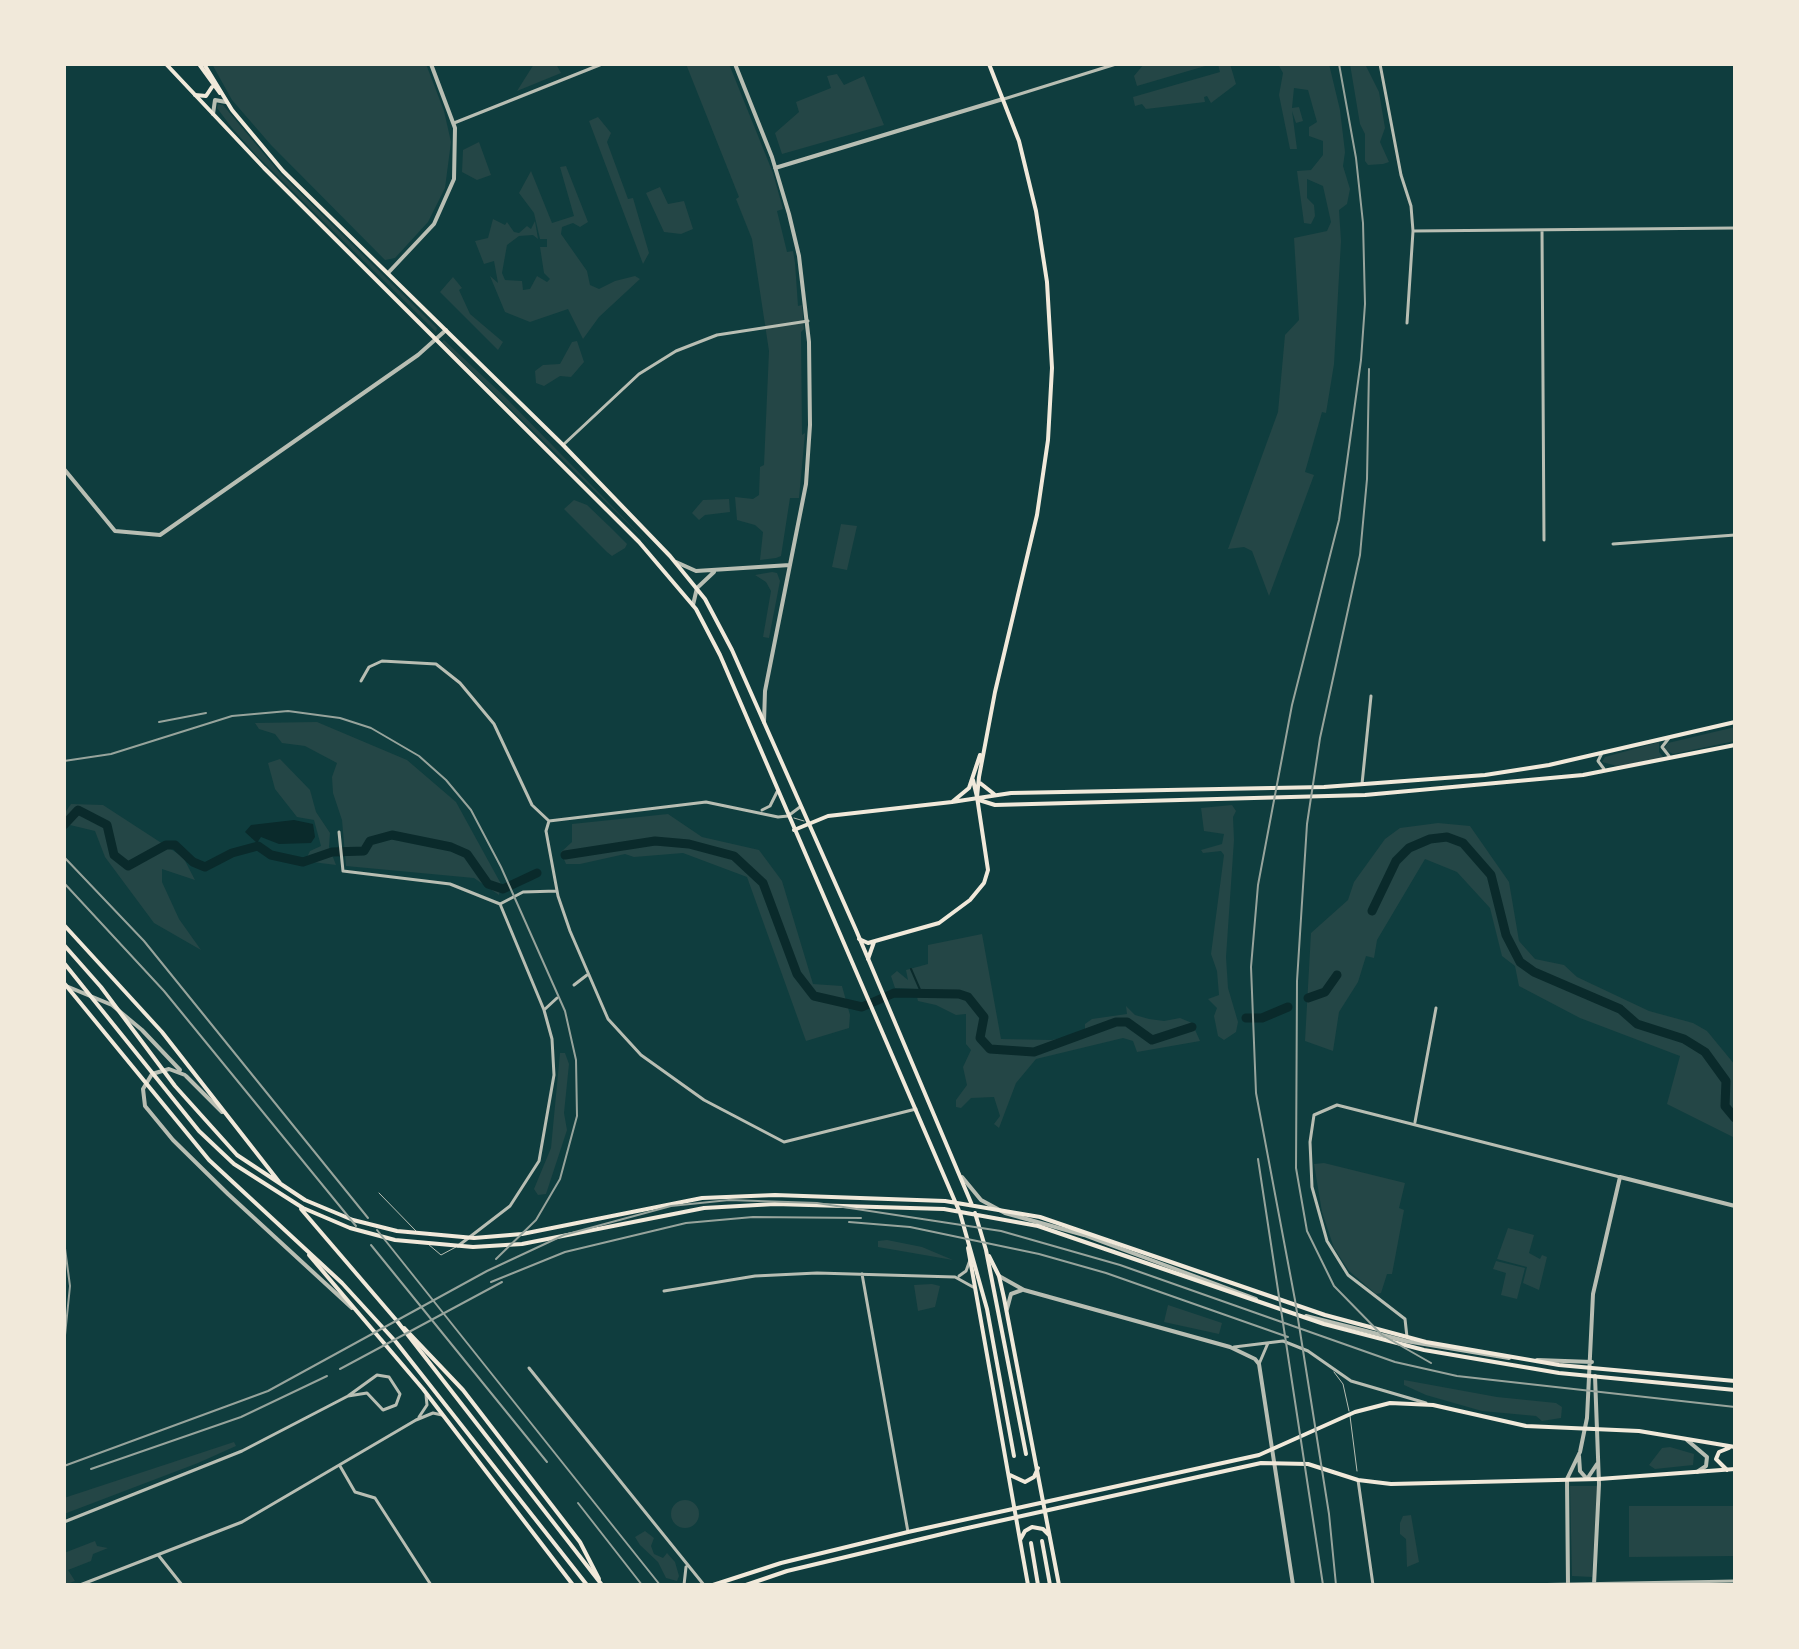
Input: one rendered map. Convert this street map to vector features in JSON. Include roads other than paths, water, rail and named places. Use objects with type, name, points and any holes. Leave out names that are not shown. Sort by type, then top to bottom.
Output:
[{"type":"main road","points":[[201,64],[228,104],[283,171],[563,445],[676,562],[718,620],[889,1006],[999,1276],[1038,1464],[1059,1585]]},
{"type":"main road","points":[[201,64],[212,86],[222,94]]},
{"type":"main road","points":[[859,939],[866,943],[939,923],[976,893],[988,870],[976,777],[1037,515],[1048,440],[1052,368],[1047,282],[1036,211],[1019,141],[989,64]]},
{"type":"main road","points":[[167,65],[435,341],[639,542],[693,605],[720,655],[967,1234],[987,1309],[1014,1456]]},
{"type":"main road","points":[[193,93],[206,96],[212,86],[211,78]]},
{"type":"main road","points":[[794,830],[807,822],[849,812],[952,802],[998,794],[1362,784],[1500,773],[1735,722]]},
{"type":"main road","points":[[977,797],[995,805],[1365,795],[1609,771],[1735,745]]},
{"type":"main road","points":[[976,777],[982,788],[998,794]]},
{"type":"main road","points":[[952,802],[965,794],[976,777]]},
{"type":"main road","points":[[980,815],[995,805]]},
{"type":"main road","points":[[64,925],[162,1032],[291,1197],[397,1321],[601,1585]]},
{"type":"main road","points":[[868,959],[876,940]]},
{"type":"main road","points":[[64,945],[109,997],[175,1086],[237,1155],[305,1200],[353,1220],[397,1231],[474,1238],[522,1234],[702,1198],[775,1195],[945,1201],[1001,1209],[1070,1226],[1238,1286],[1376,1330],[1545,1363],[1735,1381]]},
{"type":"main road","points":[[64,963],[199,1131],[234,1164],[303,1208],[350,1228],[395,1240],[473,1247],[522,1244],[704,1208],[775,1204],[944,1209],[1001,1218],[1083,1240],[1235,1295],[1374,1338],[1488,1361],[1652,1383],[1735,1390]]},
{"type":"main road","points":[[64,984],[209,1160],[342,1283],[396,1342],[587,1585]]},
{"type":"main road","points":[[967,1234],[973,1287],[1028,1585]]},
{"type":"main road","points":[[300,1243],[423,1389],[573,1585]]},
{"type":"main road","points":[[986,1250],[1026,1454]]},
{"type":"main road","points":[[397,1321],[444,1367],[490,1424],[584,1549],[601,1585]]},
{"type":"main road","points":[[713,1585],[781,1563],[908,1532],[1272,1450],[1350,1415],[1390,1403],[1433,1405],[1515,1424],[1639,1431],[1735,1447]]},
{"type":"main road","points":[[1727,1470],[1718,1465],[1716,1456],[1722,1450],[1735,1447]]},
{"type":"main road","points":[[746,1585],[787,1571],[1015,1518],[1273,1463],[1308,1464],[1358,1480],[1391,1484],[1599,1479],[1735,1469]]},
{"type":"main road","points":[[1007,1469],[1014,1480],[1025,1482],[1036,1474],[1038,1464]]},
{"type":"main road","points":[[1020,1542],[1023,1532],[1032,1527],[1043,1529],[1050,1537]]},
{"type":"main road","points":[[1042,1541],[1050,1585]]},
{"type":"main road","points":[[1031,1543],[1038,1585]]},
{"type":"street","points":[[388,273],[427,233],[448,199],[456,161],[454,123],[431,64]]},
{"type":"street","points":[[454,123],[602,64]]},
{"type":"street","points":[[735,64],[775,168],[797,246],[808,321],[809,455],[765,691],[765,725]]},
{"type":"street","points":[[775,168],[1116,64]]},
{"type":"street","points":[[1380,64],[1413,231],[1407,323]]},
{"type":"street","points":[[216,118],[213,102],[219,99],[228,104]]},
{"type":"street","points":[[1413,231],[1735,228]]},
{"type":"street","points":[[1542,230],[1544,540]]},
{"type":"street","points":[[563,445],[639,374],[676,351],[717,335],[808,321]]},
{"type":"street","points":[[64,469],[115,531],[160,535],[435,341],[446,330]]},
{"type":"street","points":[[1613,544],[1735,535]]},
{"type":"street","points":[[676,562],[690,570],[790,565]]},
{"type":"street","points":[[693,605],[697,588],[706,577],[720,570]]},
{"type":"street","points":[[361,681],[369,667],[382,661],[436,664],[460,683],[494,724],[532,805],[549,821]]},
{"type":"street","points":[[1362,784],[1371,696]]},
{"type":"street","points":[[1672,736],[1662,750],[1678,758]]},
{"type":"street","points":[[1605,751],[1598,761],[1601,768],[1609,771]]},
{"type":"street","points":[[759,811],[770,806],[777,792]]},
{"type":"street","points":[[549,821],[706,802],[788,816],[800,807]]},
{"type":"street","points":[[549,821],[546,831],[557,891],[587,975],[608,1019],[641,1055],[679,1085],[779,1141],[800,1140],[916,1109]]},
{"type":"street","points":[[339,832],[343,871],[450,884],[500,904],[544,1010],[552,1039],[554,1075],[539,1161],[510,1206],[458,1246]]},
{"type":"street","points":[[500,904],[523,892],[557,891]]},
{"type":"street","points":[[574,985],[587,975]]},
{"type":"street","points":[[64,984],[112,1005],[127,1016],[232,1119]]},
{"type":"street","points":[[544,1010],[557,998]]},
{"type":"street","points":[[1415,1124],[1436,1008]]},
{"type":"street","points":[[185,1075],[169,1069],[152,1074],[143,1089],[145,1106],[228,1194],[365,1321]]},
{"type":"street","points":[[1406,1341],[1405,1319],[1348,1275],[1334,1256],[1317,1211],[1310,1159],[1312,1118],[1337,1105],[1735,1206]]},
{"type":"street","points":[[958,1171],[978,1197],[1005,1213],[1084,1235],[1283,1310],[1406,1341],[1489,1356],[1592,1362]]},
{"type":"street","points":[[1598,1462],[1587,1479],[1580,1468],[1580,1452],[1592,1362],[1591,1320],[1596,1271],[1620,1177]]},
{"type":"street","points":[[955,1277],[966,1271],[970,1260]]},
{"type":"street","points":[[664,1291],[771,1274],[955,1277],[973,1287]]},
{"type":"street","points":[[862,1274],[908,1532]]},
{"type":"street","points":[[999,1276],[1024,1290],[1230,1347],[1249,1355],[1259,1364]]},
{"type":"street","points":[[1007,1311],[1011,1294],[1024,1290]]},
{"type":"street","points":[[1271,1341],[1262,1350],[1259,1364],[1293,1585]]},
{"type":"street","points":[[1230,1347],[1283,1341],[1305,1349],[1351,1381],[1433,1405]]},
{"type":"street","points":[[1592,1362],[1596,1380],[1599,1479],[1594,1584]]},
{"type":"street","points":[[529,1368],[704,1585]]},
{"type":"street","points":[[64,1522],[228,1458],[348,1396],[381,1374],[389,1377],[400,1394],[396,1405],[388,1410],[378,1408],[367,1393],[348,1396]]},
{"type":"street","points":[[416,1420],[427,1405],[423,1389]]},
{"type":"street","points":[[80,1585],[242,1522],[416,1420],[433,1413],[445,1417]]},
{"type":"street","points":[[1687,1440],[1702,1450],[1708,1460],[1704,1468],[1691,1473]]},
{"type":"street","points":[[1568,1584],[1567,1479],[1580,1452]]},
{"type":"street","points":[[340,1466],[355,1492],[375,1498],[431,1585]]},
{"type":"street","points":[[1358,1480],[1373,1585]]},
{"type":"street","points":[[159,1556],[182,1585]]},
{"type":"street","points":[[684,1564],[684,1585]]},
{"type":"street","points":[[1520,1585],[1735,1581]]},
{"type":"lane","points":[[788,816],[807,822]]},
{"type":"lane","points":[[379,1193],[438,1255],[458,1246]]},
{"type":"lane","points":[[1332,1370],[1343,1384],[1357,1471]]},
{"type":"waterway","points":[[64,825],[78,810],[107,825],[114,855],[128,866],[166,845],[175,845],[193,862],[205,867],[232,853],[258,846],[271,855],[303,862],[332,852],[364,851],[370,841],[392,835],[451,847],[467,854],[488,884],[503,889],[537,873]]},
{"type":"waterway","points":[[1372,911],[1396,861],[1409,848],[1430,839],[1447,837],[1463,843],[1491,875],[1506,935],[1520,962],[1534,972],[1620,1009],[1637,1024],[1684,1039],[1705,1052],[1726,1081],[1725,1106],[1735,1118]]},
{"type":"waterway","points":[[565,855],[655,841],[689,844],[734,856],[763,883],[797,974],[814,996],[862,1007],[894,993],[959,994],[968,997],[984,1017],[980,1038],[990,1049],[1034,1052],[1116,1022],[1127,1022],[1152,1040],[1192,1027]]},
{"type":"waterway","points":[[911,969],[921,992]]},
{"type":"waterway","points":[[1308,998],[1325,992],[1337,975]]},
{"type":"waterway","points":[[1246,1018],[1262,1018],[1288,1007]]},
{"type":"railway","points":[[1336,1585],[1329,1514],[1295,1300],[1256,1093],[1251,967],[1258,885],[1292,705],[1339,520],[1361,360],[1365,304],[1363,223],[1356,158],[1339,64]]},
{"type":"railway","points":[[1369,369],[1367,479],[1360,555],[1320,738],[1307,824],[1297,981],[1296,1168],[1307,1231],[1334,1286],[1382,1335],[1431,1363]]},
{"type":"railway","points":[[64,761],[111,754],[232,716],[288,711],[340,718],[371,728],[419,756],[446,780],[471,810],[501,867],[565,1011],[576,1060],[577,1116],[560,1179],[536,1220],[496,1259]]},
{"type":"railway","points":[[159,722],[206,713]]},
{"type":"railway","points":[[64,857],[144,941],[368,1218]]},
{"type":"railway","points":[[64,883],[164,991],[356,1226]]},
{"type":"railway","points":[[1258,1159],[1323,1585]]},
{"type":"railway","points":[[64,1466],[268,1391],[487,1271],[564,1235],[671,1206],[729,1200],[817,1203],[1001,1231],[1120,1265],[1395,1362],[1457,1376],[1735,1407]]},
{"type":"railway","points":[[491,1282],[565,1252],[686,1223],[753,1217],[861,1218]]},
{"type":"railway","points":[[849,1222],[910,1227],[1039,1254],[1106,1273],[1288,1337]]},
{"type":"railway","points":[[377,1230],[660,1585]]},
{"type":"railway","points":[[64,1241],[70,1286],[64,1345]]},
{"type":"railway","points":[[371,1245],[547,1462]]},
{"type":"railway","points":[[340,1369],[502,1282]]},
{"type":"railway","points":[[91,1469],[241,1417],[327,1376]]},
{"type":"railway","points":[[578,1503],[642,1585]]}]
